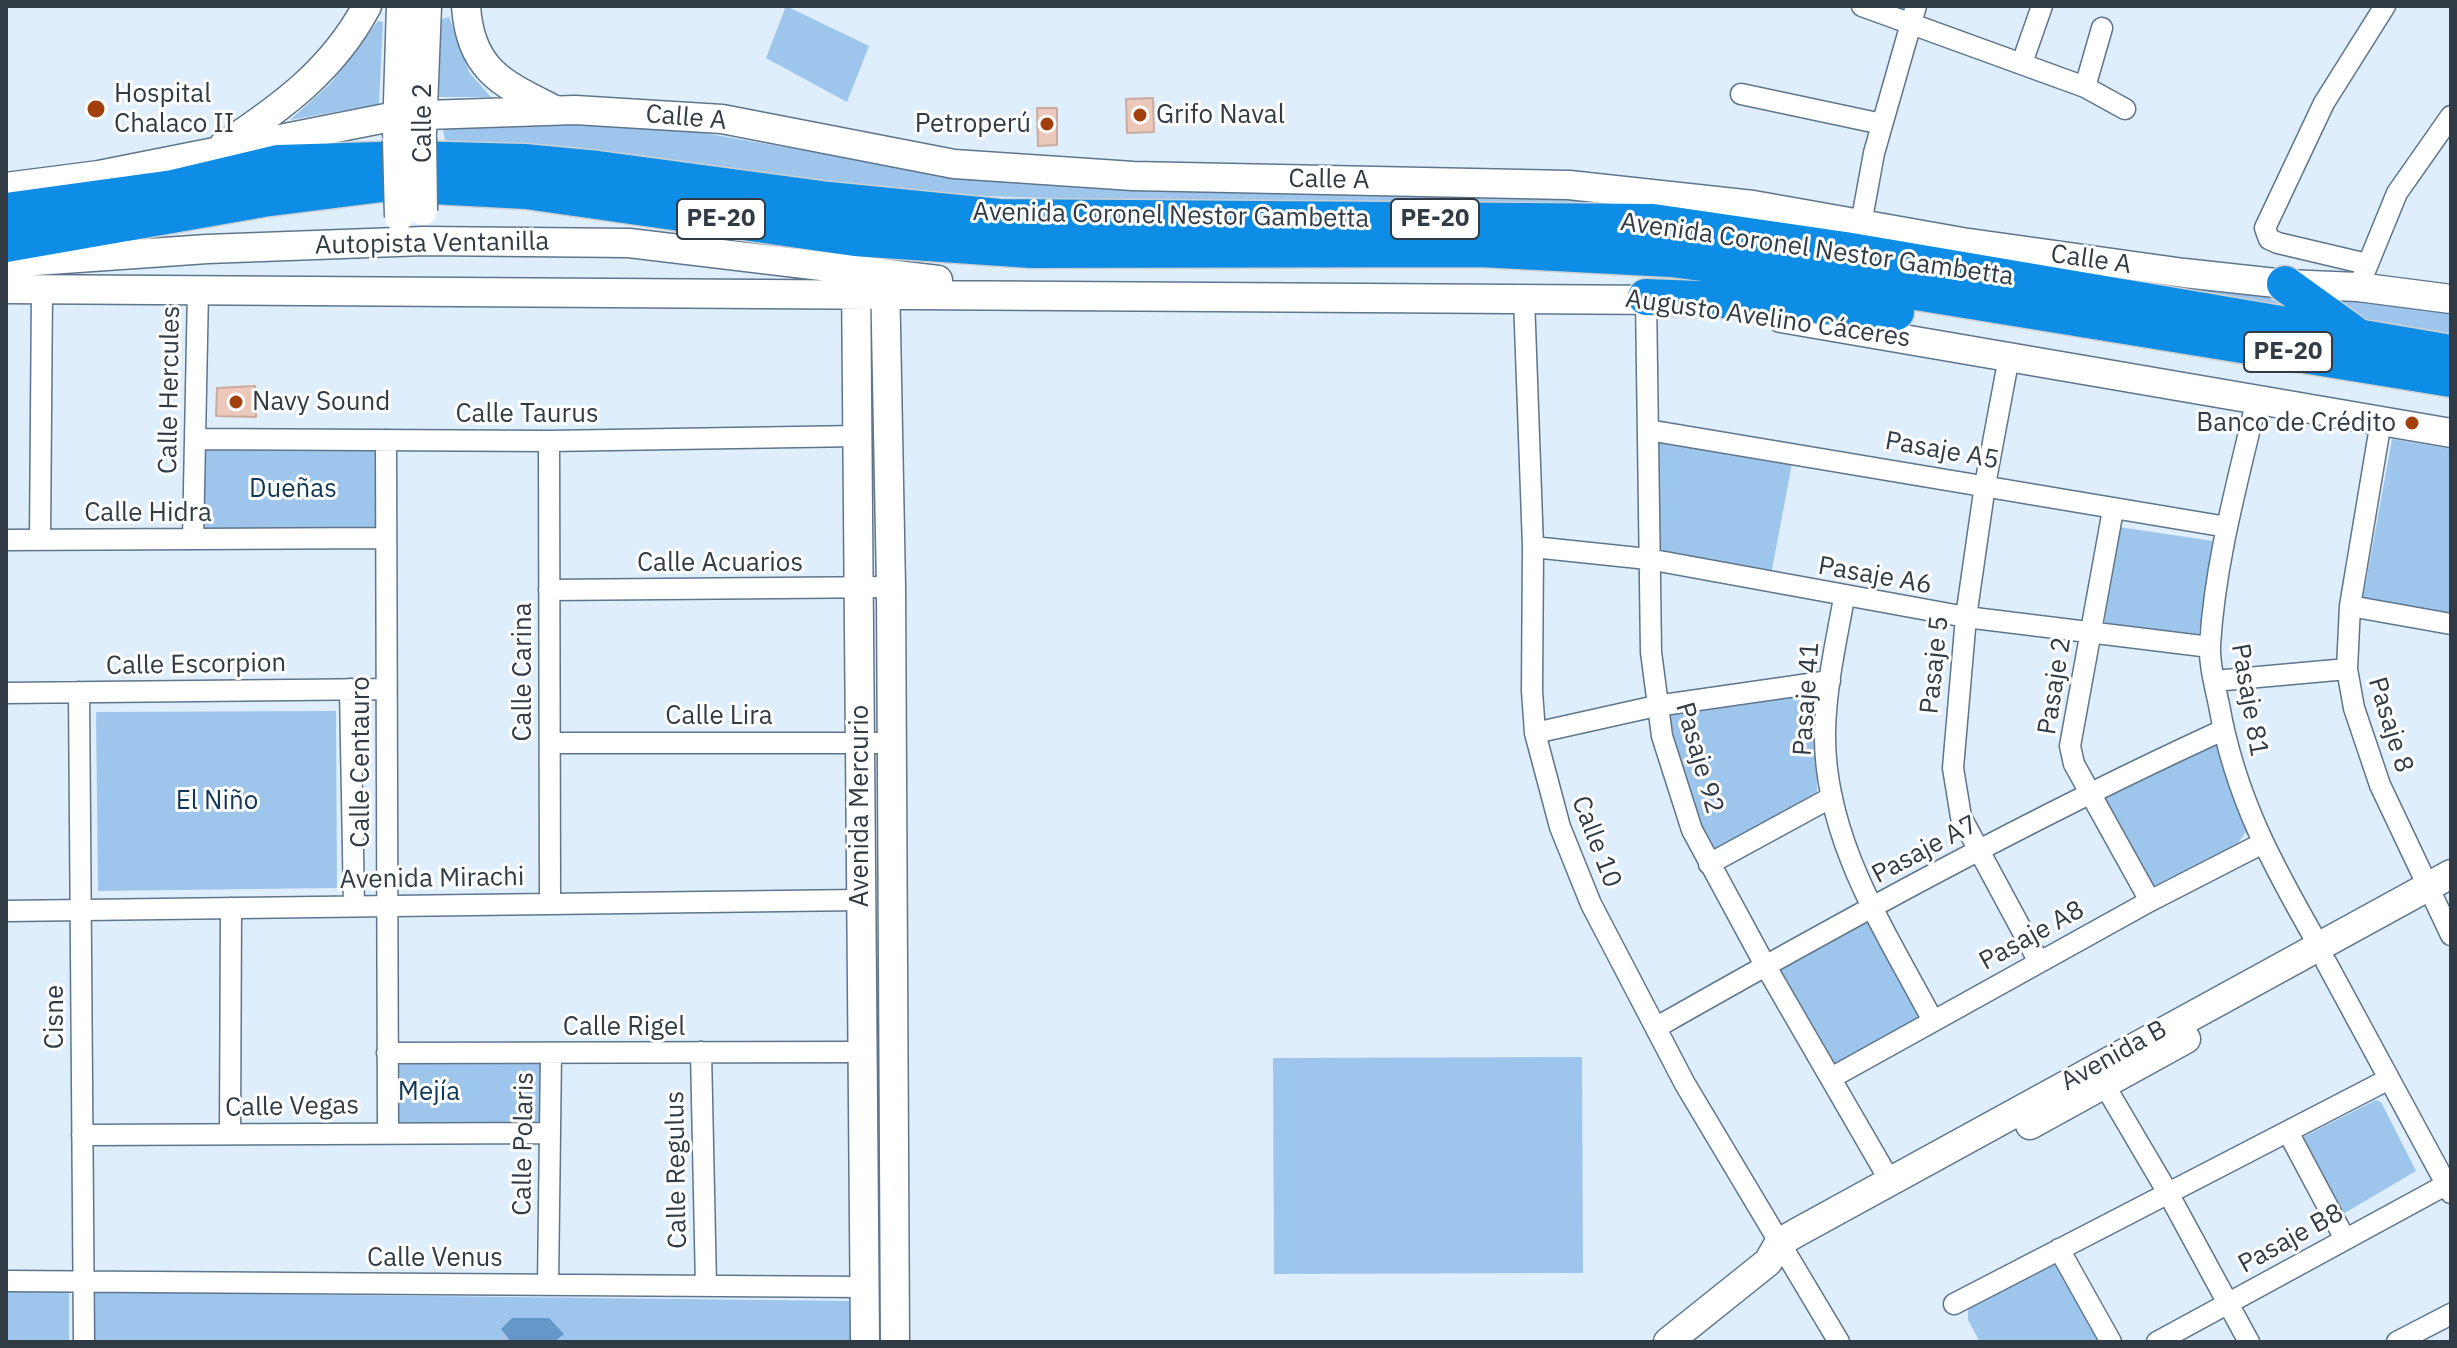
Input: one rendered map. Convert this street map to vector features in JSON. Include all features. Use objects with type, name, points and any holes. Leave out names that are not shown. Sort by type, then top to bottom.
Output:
[{"type":"highway","name":"Avenida Coronel Nestor Gambetta","points":[[411,176],[524,162],[829,200],[999,217],[1653,222],[1845,250],[2451,353]]},
{"type":"highway","name":"Autopista Ventanilla","points":[[6,211],[173,188],[278,163],[411,176]]},
{"type":"highway","name":"Autopista Ventanilla","points":[[6,244],[263,199],[382,184],[411,176]]},
{"type":"highway","name":"Avenida Coronel Nestor Gambetta","points":[[411,176],[855,238],[1016,249],[1480,249],[1671,259],[1873,285],[2451,379]]},
{"type":"highway","points":[[2285,284],[2361,338]]},
{"type":"highway","points":[[1646,297],[1775,302],[1908,313],[2035,329],[2125,327]]},
{"type":"street","points":[[211,154],[288,104],[329,60],[367,6]]},
{"type":"street","points":[[401,6],[411,176]]},
{"type":"street","name":"Calle 2","points":[[411,176],[427,6]]},
{"type":"street","points":[[466,6],[475,44],[491,74],[558,111]]},
{"type":"street","points":[[1862,6],[1913,15],[2085,87],[2125,109]]},
{"type":"street","points":[[2022,63],[2042,6]]},
{"type":"street","points":[[2385,6],[2324,103],[2265,228],[2269,239],[2363,276],[2397,193],[2451,116]]},
{"type":"street","points":[[1861,224],[1882,124],[1913,15]]},
{"type":"street","points":[[2085,87],[2102,28]]},
{"type":"street","points":[[1741,94],[1882,124]]},
{"type":"street","name":"Calle A","points":[[411,176],[558,111],[722,119],[954,164],[1133,176],[1569,185],[1753,205],[1978,245],[2285,284],[2363,276],[2451,299]]},
{"type":"street","name":"Autopista Ventanilla","points":[[6,187],[99,175],[211,154],[411,176],[629,243],[856,281]]},
{"type":"street","name":"Autopista Ventanilla","points":[[6,263],[207,249],[411,176]]},
{"type":"street","name":"Autopista Ventanilla","points":[[6,289],[198,290],[856,281]]},
{"type":"street","name":"Augusto Avelino Cáceres","points":[[856,281],[1077,298],[1646,297],[2451,433]]},
{"type":"street","name":"Avenida Mercurio","points":[[856,281],[865,1342]]},
{"type":"street","name":"Avenida Mercurio","points":[[885,283],[891,587],[889,743],[894,976],[895,1342]]},
{"type":"street","points":[[40,540],[42,289]]},
{"type":"street","name":"Calle Hercules","points":[[193,539],[198,290]]},
{"type":"street","name":"Pasaje 92","points":[[1646,297],[1648,559],[1656,706],[1675,784],[1709,864],[1890,1181]]},
{"type":"street","name":"Calle 10","points":[[1524,298],[1533,547],[1532,691],[1535,733],[1543,771],[1574,867],[1717,1143],[1779,1254],[1839,1342]]},
{"type":"street","name":"Pasaje 5","points":[[2009,357],[1985,485],[1966,617],[1953,768],[1961,817],[2039,962]]},
{"type":"street","name":"Pasaje 81","points":[[2257,399],[2227,527],[2210,647],[2223,730],[2241,795],[2261,844],[2449,1186]]},
{"type":"street","name":"Pasaje 8","points":[[2381,421],[2350,606],[2347,669],[2370,756],[2441,889],[2451,935]]},
{"type":"street","name":"Pasaje A5","points":[[1648,430],[2227,527]]},
{"type":"street","name":"Calle Taurus","points":[[195,439],[549,441],[859,436]]},
{"type":"street","name":"Calle Centauro","points":[[386,440],[388,1132]]},
{"type":"street","name":"Calle Carina","points":[[549,441],[550,904]]},
{"type":"street","name":"Pasaje 2","points":[[2113,510],[2070,746],[2074,764],[2150,901]]},
{"type":"street","name":"Calle Hidra","points":[[6,540],[386,538]]},
{"type":"street","name":"Pasaje A6","points":[[1533,547],[1648,559],[1844,598],[1966,617],[2210,647]]},
{"type":"street","name":"Calle Acuarios","points":[[549,590],[891,587]]},
{"type":"street","name":"Pasaje 41","points":[[1844,598],[1825,730],[1832,797],[1849,859],[1933,1021]]},
{"type":"street","points":[[2350,606],[2451,624]]},
{"type":"street","points":[[2214,681],[2347,669]]},
{"type":"street","points":[[1535,733],[1656,706],[1830,681]]},
{"type":"street","points":[[350,689],[354,906]]},
{"type":"street","name":"Calle Escorpion","points":[[6,693],[386,689]]},
{"type":"street","name":"Cisne","points":[[79,692],[84,1342]]},
{"type":"street","name":"Pasaje A7","points":[[1657,1027],[1765,965],[2089,791],[2223,730]]},
{"type":"street","name":"Calle Lira","points":[[550,743],[889,743]]},
{"type":"street","points":[[1709,864],[1832,797]]},
{"type":"street","name":"Pasaje A8","points":[[1831,1078],[2150,901],[2261,844]]},
{"type":"street","name":"Avenida B","points":[[1779,1254],[2441,889]]},
{"type":"street","name":"Avenida Mirachi","points":[[6,911],[859,900]]},
{"type":"street","points":[[230,1134],[231,908]]},
{"type":"street","points":[[860,976],[894,976]]},
{"type":"street","name":"Calle Regulus","points":[[701,1052],[706,1286]]},
{"type":"street","name":"Calle Rigel","points":[[387,1053],[861,1052]]},
{"type":"street","name":"Calle Polaris","points":[[548,1285],[551,1053]]},
{"type":"street","points":[[2098,1076],[2168,1193],[2249,1342]]},
{"type":"street","name":"Avenida B","points":[[1779,1254],[1890,1181],[2098,1076]]},
{"type":"street","points":[[1954,1304],[2389,1079]]},
{"type":"street","points":[[2288,1132],[2345,1239]]},
{"type":"street","name":"Calle Vegas","points":[[82,1135],[550,1133]]},
{"type":"street","name":"Pasaje B8","points":[[2157,1342],[2449,1186]]},
{"type":"street","points":[[2059,1249],[2111,1342]]},
{"type":"street","points":[[1668,1342],[1779,1254]]},
{"type":"street","name":"Calle Venus","points":[[6,1281],[864,1287]]},
{"type":"street","points":[[2397,1342],[2451,1314]]},
{"type":"green space","points":[[786,6],[869,46],[847,102],[766,58]]},
{"type":"green space","points":[[449,17],[469,72],[491,97],[436,97],[442,19]]},
{"type":"green space","points":[[378,21],[383,22],[379,104],[290,120],[331,83]]},
{"type":"green space","points":[[544,122],[658,125],[876,163],[1609,197],[2170,287],[2260,293],[2298,313],[1565,205],[1422,201],[1170,202],[956,195],[446,143],[442,126]]},
{"type":"green space","points":[[2323,298],[2451,313],[2451,339],[2361,323]]},
{"type":"green space","points":[[1652,438],[1792,463],[1771,575],[1652,552]]},
{"type":"green space","name":"Dueñas","points":[[200,439],[386,440],[378,538],[200,539]]},
{"type":"green space","points":[[2392,439],[2451,449],[2451,613],[2363,598]]},
{"type":"green space","points":[[2119,527],[2213,541],[2198,640],[2104,626]]},
{"type":"green space","points":[[1816,688],[1817,792],[1716,850],[1705,848],[1663,713]]},
{"type":"green space","name":"El Niño","points":[[336,711],[337,888],[98,891],[96,712]]},
{"type":"green space","points":[[2211,742],[2219,744],[2246,832],[2238,843],[2154,886],[2147,883],[2105,803],[2106,794]]},
{"type":"green space","points":[[1869,918],[1920,1010],[1916,1021],[1838,1065],[1827,1061],[1778,969]]},
{"type":"green space","name":"Mejía","points":[[392,1057],[546,1058],[543,1129],[392,1127]]},
{"type":"green space","points":[[1582,1057],[1583,1273],[1274,1274],[1273,1058]]},
{"type":"green space","points":[[2376,1100],[2381,1102],[2416,1171],[2338,1217],[2300,1144],[2303,1137]]},
{"type":"green space","points":[[2061,1259],[2104,1342],[1980,1342],[1968,1320],[1968,1305]]},
{"type":"green space","points":[[6,1286],[69,1286],[69,1342],[6,1342]]},
{"type":"green space","points":[[93,1292],[851,1301],[851,1342],[95,1342]]},
{"type":"shaded area","points":[[512,1318],[549,1318],[564,1334],[554,1342],[511,1342],[501,1329]]},
{"type":"building","name":"Grifo Naval","points":[[1153,98],[1154,132],[1127,133],[1126,99]]},
{"type":"building","name":"Petroperú","points":[[1037,108],[1057,108],[1057,145],[1038,146]]},
{"type":"building","name":"Navy Sound","points":[[255,386],[256,417],[216,416],[217,388]]},
{"type":"place","name":"Hospital Chalaco II","points":[[96,109]]},
{"type":"place","name":"Grifo Naval","points":[[1140,115]]},
{"type":"place","name":"Petroperú","points":[[1047,124]]},
{"type":"place","name":"Navy Sound","points":[[236,402]]},
{"type":"place","name":"Banco de Crédito","points":[[2412,423]]}]
